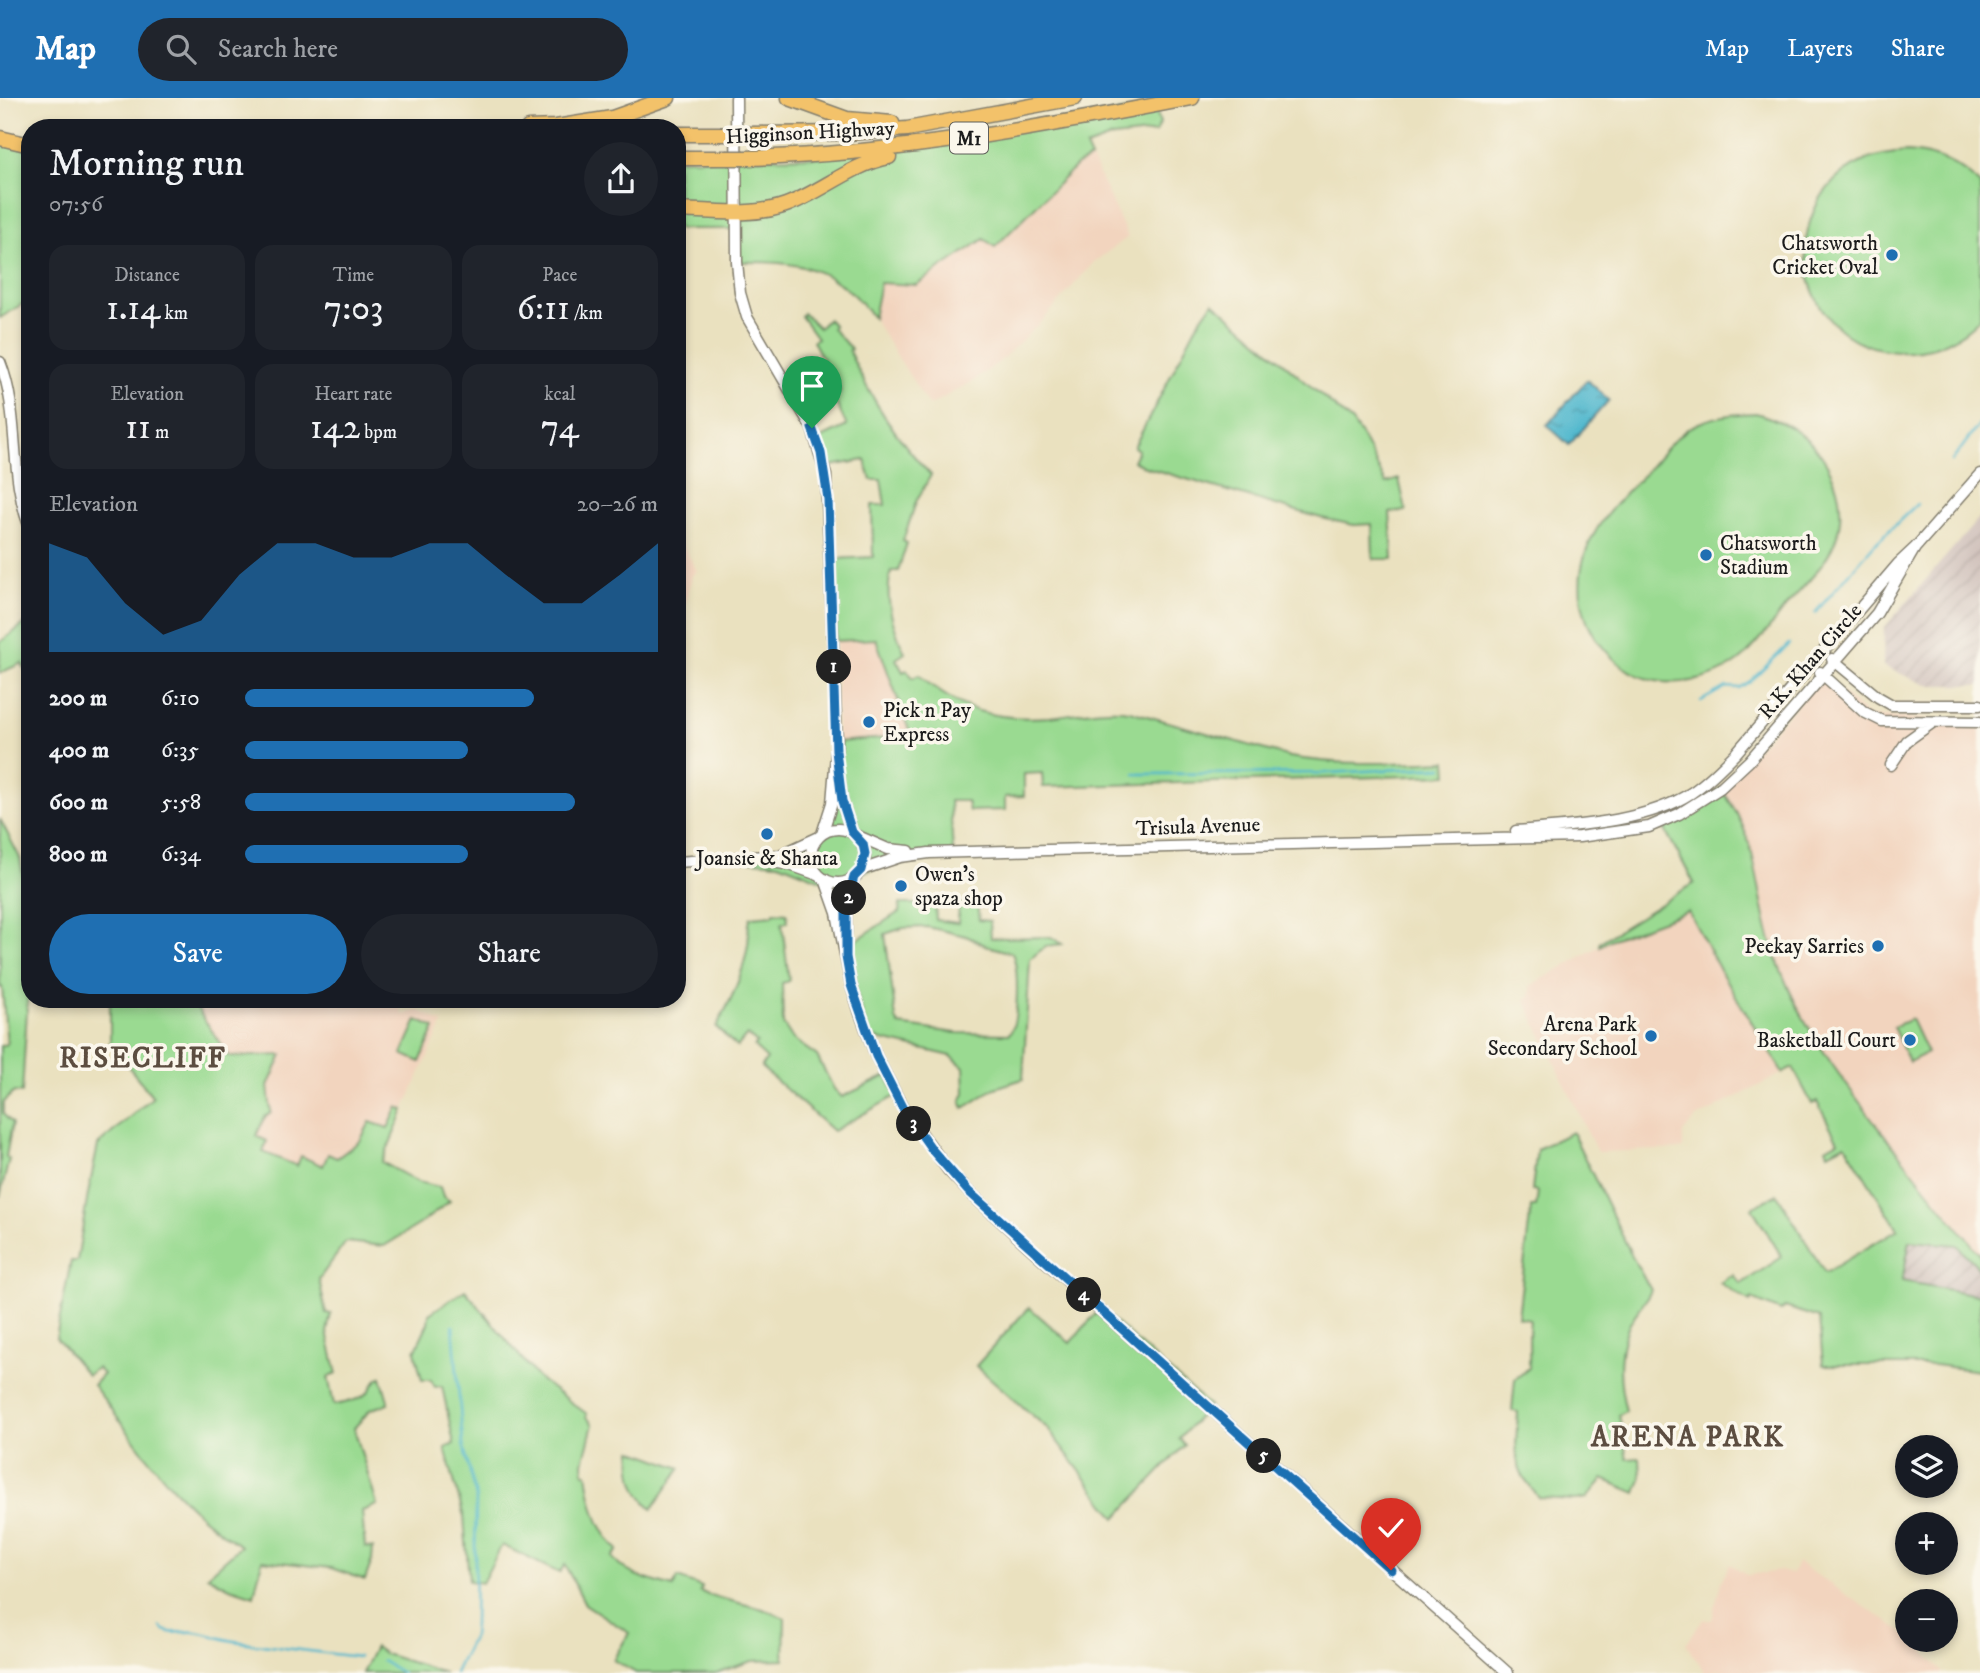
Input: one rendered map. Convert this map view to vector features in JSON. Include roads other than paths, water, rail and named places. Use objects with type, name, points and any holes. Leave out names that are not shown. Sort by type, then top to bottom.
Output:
[{"type":"highway","points":[[606,119],[667,98]]},
{"type":"highway","points":[[789,98],[847,119],[886,123],[1008,111]]},
{"type":"highway","name":"Higginson Highway","points":[[686,157],[907,129],[1075,98]]},
{"type":"highway","name":"Higginson Highway","points":[[686,134],[726,134],[738,149],[817,156],[867,152],[1035,129],[1192,98]]},
{"type":"highway","points":[[686,210],[765,210],[786,205],[851,170],[885,157],[1035,129]]},
{"type":"highway","points":[[0,138],[21,143]]},
{"type":"street","points":[[736,98],[737,270],[747,317],[807,418],[821,453],[826,475],[836,751],[842,801],[854,834],[863,844],[865,854],[846,908],[846,957]]},
{"type":"street","points":[[0,362],[11,403],[16,481],[21,497]]},
{"type":"street","name":"R.K. Khan Circle","points":[[1711,778],[1980,474]]},
{"type":"street","name":"R.K. Khan Circle","points":[[1720,789],[1749,761],[1877,613],[1915,548]]},
{"type":"street","points":[[1824,653],[1878,697],[1892,705],[1980,705]]},
{"type":"street","points":[[1812,666],[1869,716],[1891,722],[1980,722]]},
{"type":"street","points":[[1891,765],[1907,741],[1935,722]]},
{"type":"street","points":[[836,751],[832,803],[811,853],[812,862],[822,877],[837,913],[851,985],[876,1056],[893,1090],[926,1143],[961,1184],[1507,1673]]},
{"type":"street","name":"Trisula Avenue","points":[[1469,838],[1640,815],[1681,799],[1711,778]]},
{"type":"street","name":"Trisula Avenue","points":[[858,874],[901,857],[929,853],[1579,837],[1629,832],[1666,821],[1720,789]]},
{"type":"street","points":[[686,862],[780,855],[837,829],[854,834]]},
{"type":"street","name":"Trisula Avenue","points":[[854,834],[888,849],[929,853]]},
{"type":"street","points":[[740,859],[780,863],[841,883],[858,874]]},
{"type":"water","points":[[1587,380],[1609,400],[1569,445],[1547,425]]},
{"type":"waterway","points":[[1952,461],[1980,423]]},
{"type":"waterway","points":[[1815,613],[1874,545],[1917,504]]},
{"type":"waterway","points":[[1701,701],[1726,687],[1739,688],[1752,680],[1789,644]]},
{"type":"waterway","points":[[1135,774],[1325,773],[1443,767]]},
{"type":"waterway","points":[[453,1326],[463,1444],[476,1497],[473,1636],[455,1673]]},
{"type":"waterway","points":[[161,1627],[173,1632],[196,1632],[234,1641],[358,1657]]},
{"type":"waterway","points":[[382,1661],[402,1673]]},
{"type":"place","name":"Chatsworth Cricket Oval","points":[[1892,255]]},
{"type":"place","name":"Chatsworth Stadium","points":[[1706,555]]},
{"type":"place","name":"Pick n Pay Express","points":[[869,722]]},
{"type":"place","name":"Joansie & Shanta","points":[[767,834]]},
{"type":"place","name":"Owen's spaza shop","points":[[901,886]]},
{"type":"place","name":"Peekay Sarries","points":[[1878,946]]},
{"type":"place","name":"Arena Park Secondary School","points":[[1651,1036]]},
{"type":"place","name":"Basketball Court","points":[[1910,1040]]},
{"type":"district","name":"RISECLIFF","points":[[143,1057]]},
{"type":"district","name":"ARENA PARK","points":[[1688,1436]]}]
